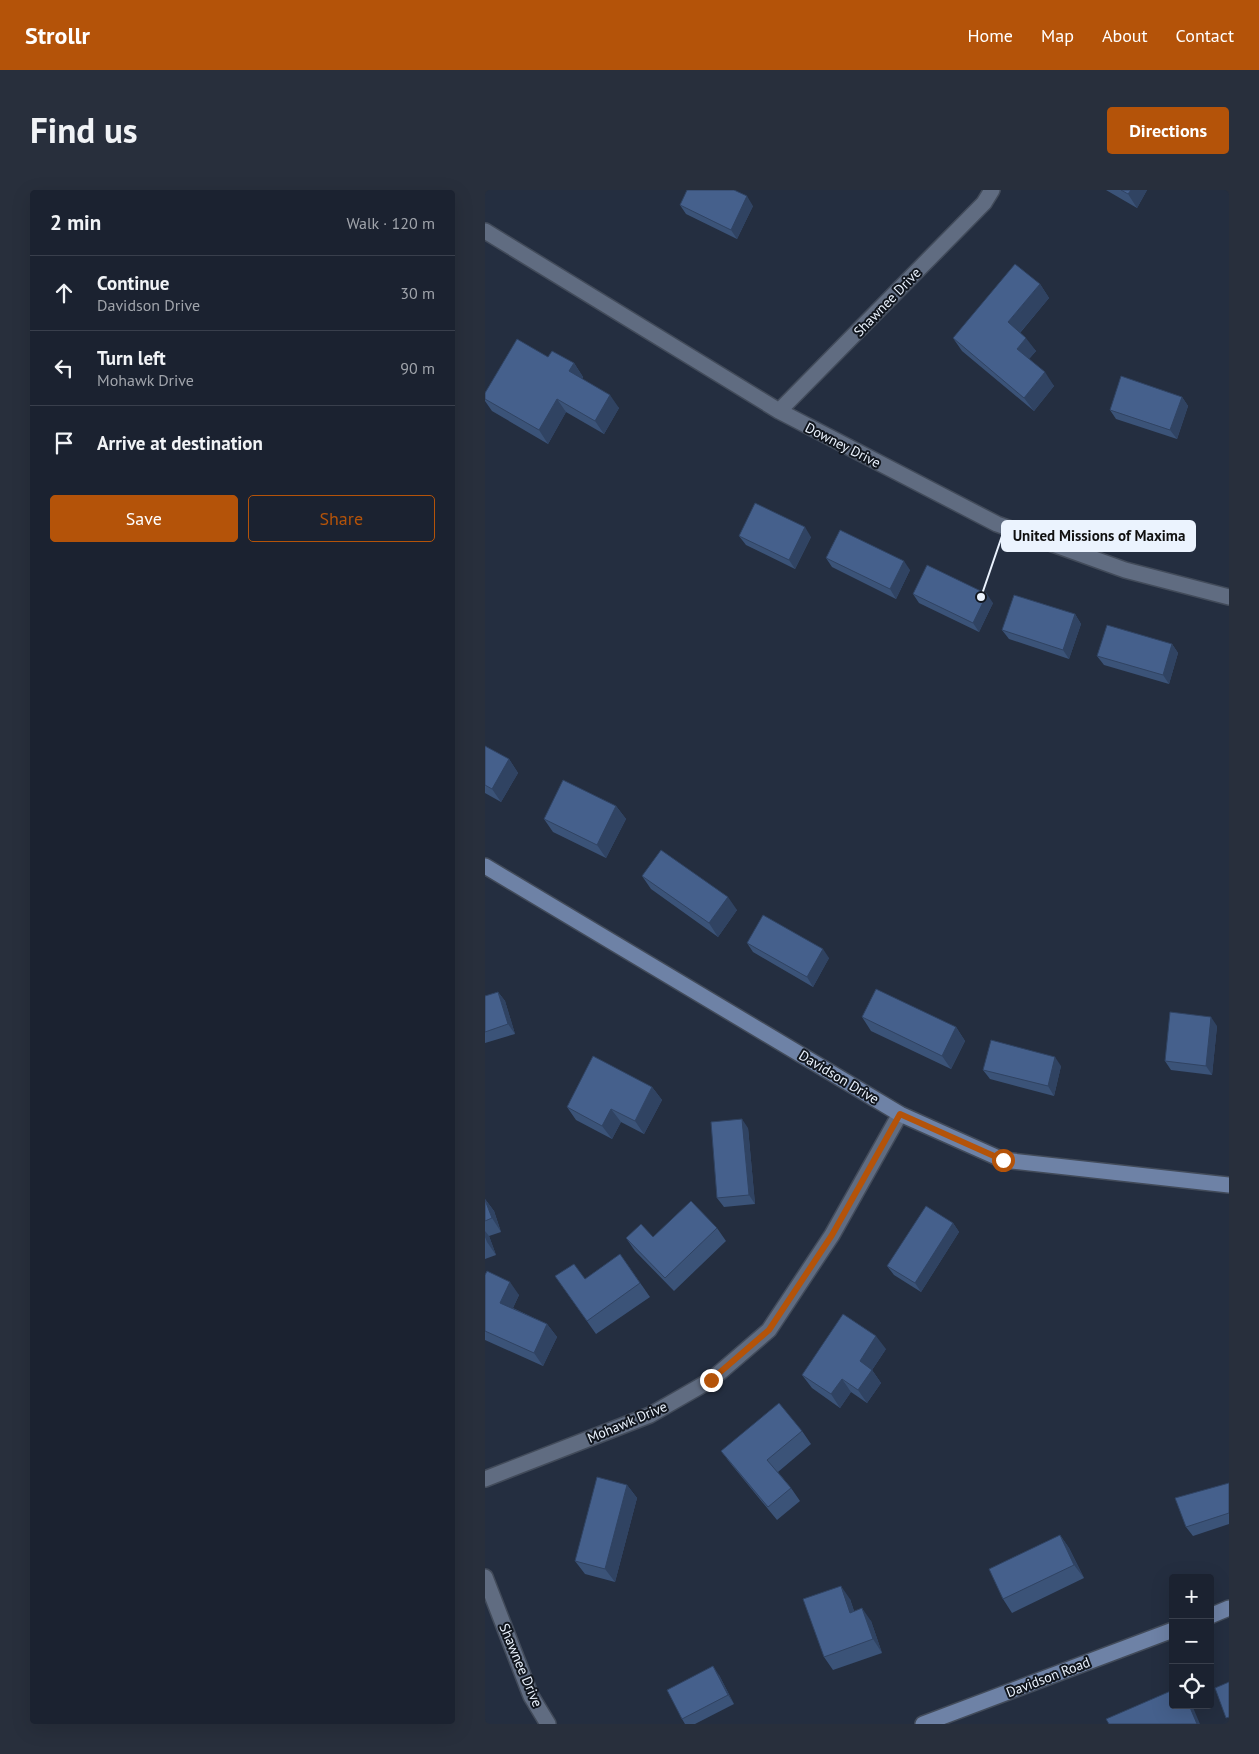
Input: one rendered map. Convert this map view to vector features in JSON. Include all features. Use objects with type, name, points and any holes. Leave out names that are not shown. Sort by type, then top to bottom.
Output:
[{"type":"street","name":"Shawnee Drive","points":[[779,411],[984,203],[992,190]]},
{"type":"street","name":"Downey Drive","points":[[485,231],[779,411],[1003,527],[1125,570],[1229,597]]},
{"type":"street","name":"Davidson Drive","points":[[485,866],[900,1114],[1003,1160],[1229,1186]]},
{"type":"street","name":"Mohawk Drive","points":[[485,1479],[650,1415],[711,1380],[769,1330],[832,1235],[900,1114]]},
{"type":"street","name":"Shawnee Drive","points":[[485,1577],[531,1696],[548,1724]]},
{"type":"street","points":[[1214,1614],[1229,1608]]},
{"type":"street","name":"Davidson Road","points":[[923,1724],[1169,1632]]},
{"type":"building","points":[[687,190],[734,190],[747,196],[731,230],[680,205]]},
{"type":"building","points":[[1121,190],[1131,190],[1128,194]]},
{"type":"building","points":[[1015,264],[1040,284],[1008,322],[1026,338],[1017,349],[1045,372],[1024,398],[953,338]]},
{"type":"building","points":[[517,339],[548,357],[552,351],[574,363],[569,371],[610,395],[595,421],[557,399],[539,430],[485,399],[485,393]]},
{"type":"building","points":[[1121,376],[1182,397],[1170,430],[1110,410]]},
{"type":"building","points":[[755,503],[805,527],[789,560],[739,536]]},
{"type":"building","points":[[840,530],[904,561],[890,589],[826,558]]},
{"type":"building","points":[[927,565],[987,594],[973,623],[913,594]]},
{"type":"building","points":[[1014,595],[1075,614],[1063,650],[1002,630]]},
{"type":"building","points":[[1107,625],[1172,644],[1163,675],[1097,656]]},
{"type":"building","points":[[485,746],[509,759],[492,789],[485,785]]},
{"type":"building","points":[[563,780],[616,806],[597,845],[544,819]]},
{"type":"building","points":[[661,850],[728,897],[709,923],[642,876]]},
{"type":"building","points":[[763,915],[823,949],[807,977],[747,943]]},
{"type":"building","points":[[876,989],[956,1027],[942,1056],[862,1017]]},
{"type":"building","points":[[498,992],[508,1024],[485,1032],[485,996]]},
{"type":"building","points":[[1170,1012],[1211,1017],[1206,1066],[1165,1061]]},
{"type":"building","points":[[991,1040],[1055,1057],[1048,1086],[983,1070]]},
{"type":"building","points":[[593,1056],[652,1087],[635,1121],[611,1109],[602,1126],[567,1107]]},
{"type":"building","points":[[742,1119],[749,1195],[717,1198],[711,1122]]},
{"type":"building","points":[[485,1200],[492,1218],[485,1221]]},
{"type":"building","points":[[691,1201],[717,1228],[665,1278],[626,1238],[641,1224],[653,1237]]},
{"type":"building","points":[[926,1206],[953,1223],[915,1283],[887,1266]]},
{"type":"building","points":[[620,1254],[640,1283],[587,1321],[555,1276],[574,1264],[585,1279]]},
{"type":"building","points":[[487,1271],[510,1282],[500,1303],[547,1324],[534,1353],[485,1331],[485,1275]]},
{"type":"building","points":[[843,1314],[876,1336],[860,1361],[872,1370],[858,1390],[842,1379],[831,1394],[802,1375]]},
{"type":"building","points":[[779,1403],[802,1431],[767,1460],[791,1488],[768,1507],[721,1451]]},
{"type":"building","points":[[597,1477],[627,1485],[605,1569],[575,1561]]},
{"type":"building","points":[[1229,1483],[1229,1513],[1186,1527],[1175,1498]]},
{"type":"building","points":[[1060,1535],[1074,1565],[1003,1599],[989,1569]]},
{"type":"building","points":[[841,1586],[850,1613],[862,1608],[873,1639],[824,1657],[803,1599]]},
{"type":"building","points":[[713,1666],[728,1695],[682,1719],[667,1690]]},
{"type":"building","points":[[1229,1682],[1229,1717],[1226,1718],[1215,1688]]},
{"type":"building","points":[[1169,1692],[1169,1709],[1191,1709],[1197,1724],[1109,1724],[1106,1719]]},
{"type":"place","name":"United Missions of Maxima","points":[[981,597]]},
{"type":"route","points":[[711,1380],[769,1330],[832,1235],[900,1114],[1003,1160]]}]
